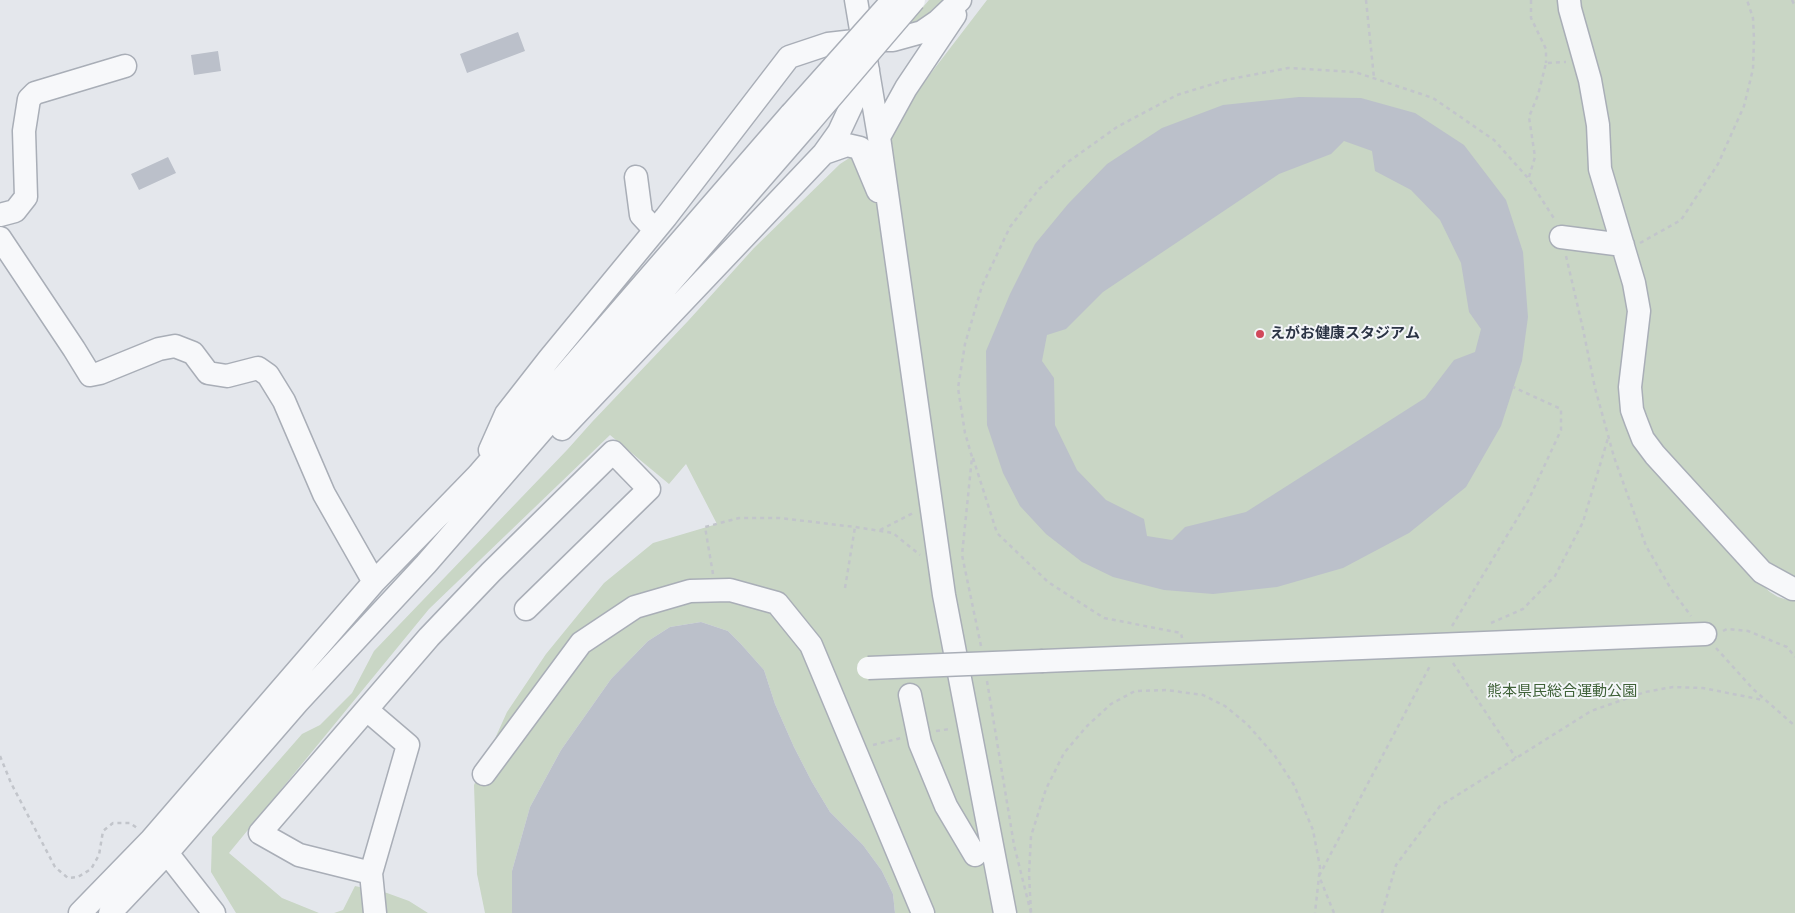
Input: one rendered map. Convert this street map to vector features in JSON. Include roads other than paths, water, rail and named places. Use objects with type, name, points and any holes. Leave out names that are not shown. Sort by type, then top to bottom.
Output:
[{"type":"street","points":[[80,913],[159,847],[297,704],[426,564],[486,480],[799,119],[893,0]]},
{"type":"street","points":[[799,119],[914,0]]},
{"type":"street","points":[[861,15],[893,40],[922,32],[938,21],[960,0]]},
{"type":"street","points":[[879,137],[906,88],[965,0]]},
{"type":"street","points":[[1569,5],[1585,60],[1598,125],[1600,169],[1627,246],[1639,311],[1630,387],[1632,410],[1644,439],[1655,455],[1762,572],[1795,589]]},
{"type":"street","points":[[486,480],[506,414],[655,230],[789,57],[828,44],[861,15]]},
{"type":"street","points":[[861,15],[944,595],[1005,913]]},
{"type":"street","points":[[0,215],[15,211],[26,197],[24,131],[29,99],[35,92],[125,66]]},
{"type":"street","points":[[110,913],[159,847],[374,582],[486,480],[529,464],[824,152],[839,132],[868,70]]},
{"type":"street","points":[[824,152],[847,145],[860,148],[890,218]]},
{"type":"street","points":[[636,177],[641,215],[655,230]]},
{"type":"street","points":[[1561,237],[1627,246]]},
{"type":"street","points":[[0,238],[90,375],[175,346],[193,353],[208,373],[227,376],[258,368],[268,375],[284,402],[324,494],[374,582]]},
{"type":"street","points":[[371,873],[299,855],[260,832],[429,637],[491,572],[613,452],[649,489],[526,609]]},
{"type":"street","points":[[484,774],[581,643],[635,607],[690,591],[730,590],[777,603],[810,645],[922,913]]},
{"type":"street","points":[[868,668],[1441,645],[1707,637]]},
{"type":"street","points":[[910,695],[920,743],[946,806],[975,855]]},
{"type":"street","points":[[367,710],[408,746],[371,873],[375,913]]},
{"type":"street","points":[[159,847],[214,913]]},
{"type":"place","name":"えがお健康スタジアム","points":[[1260,334]]},
{"type":"park label","name":"熊本県民総合運動公園","points":[[1562,692]]}]
